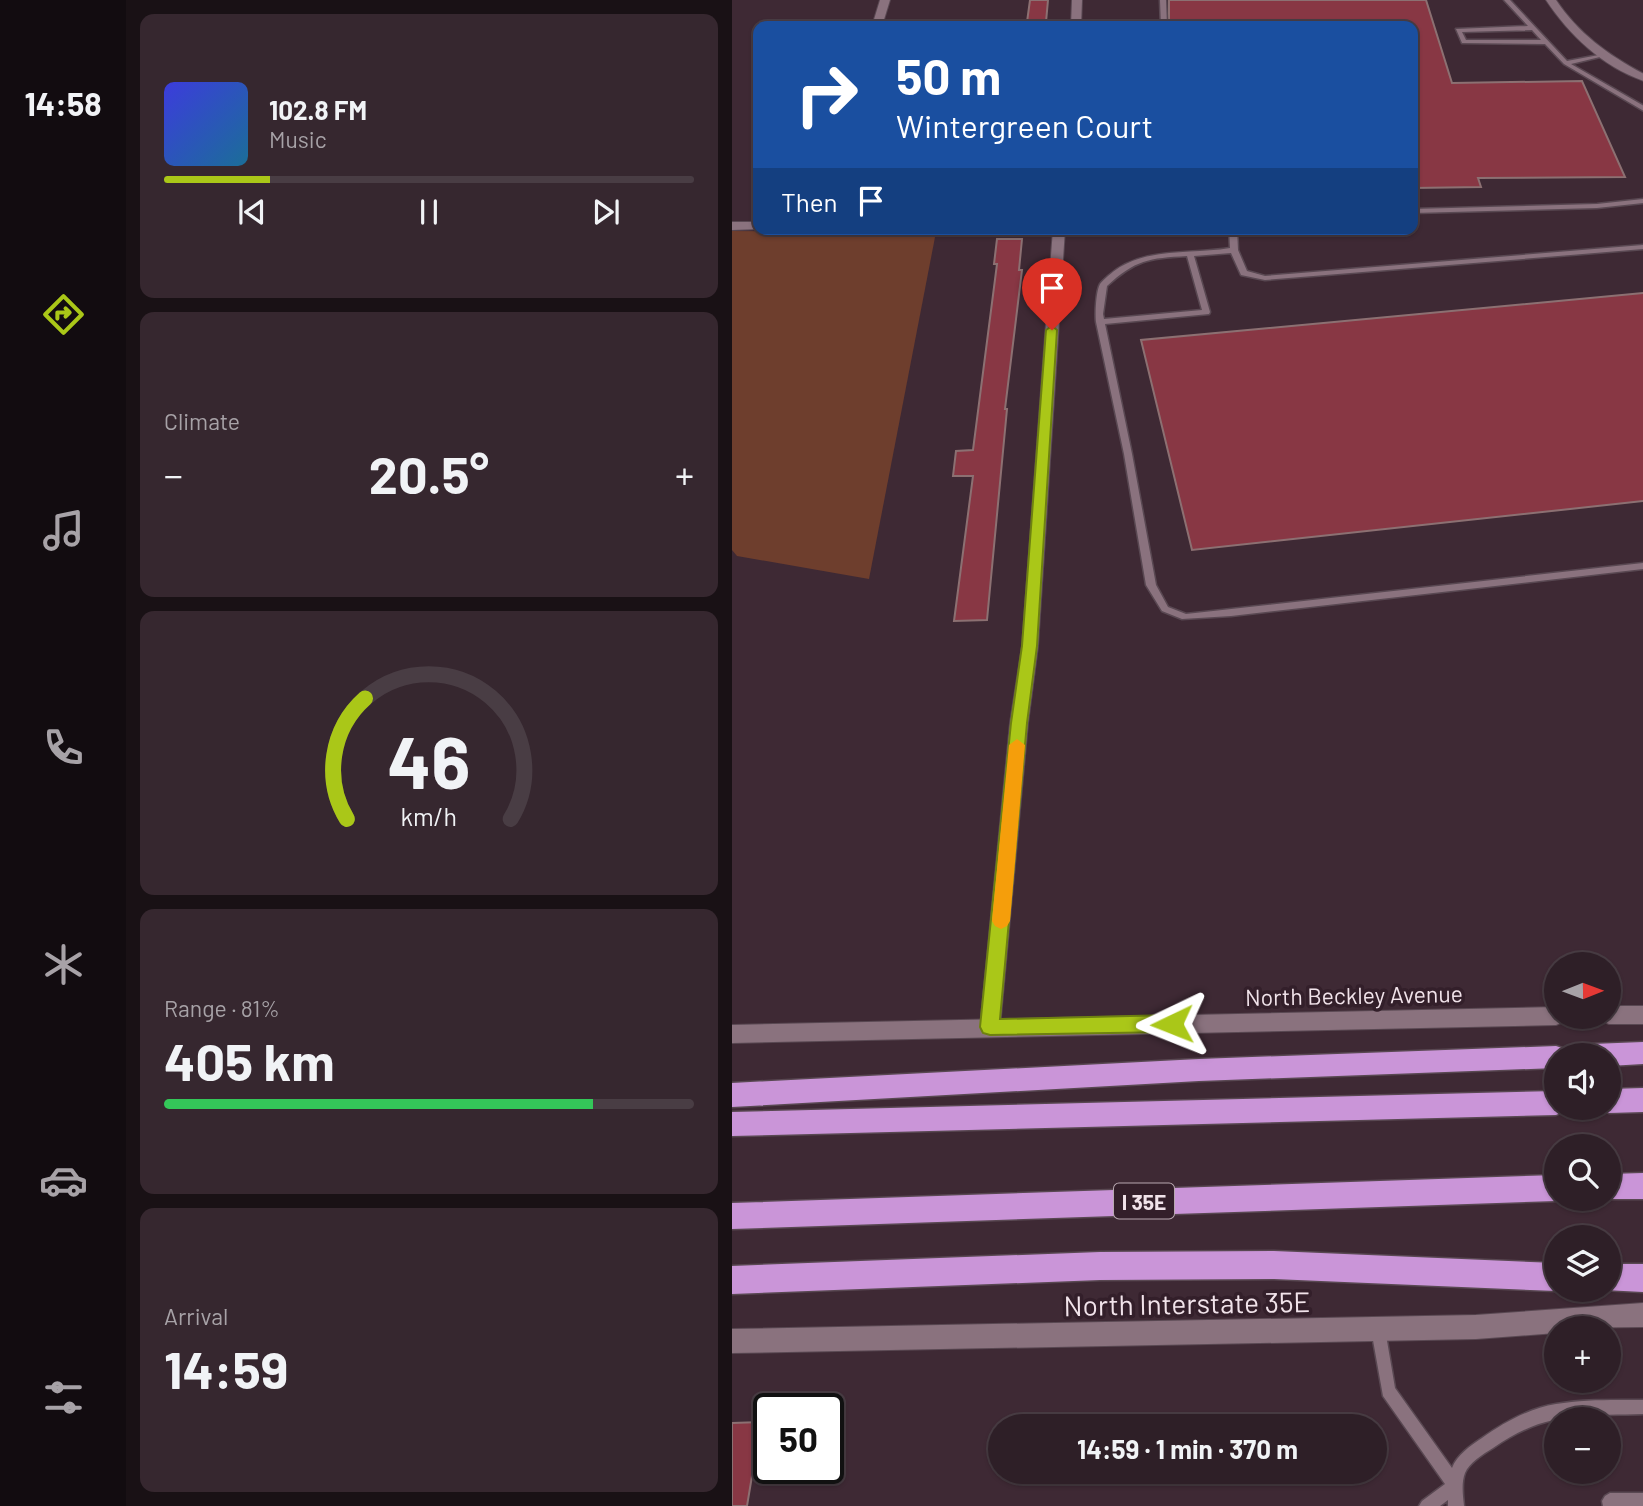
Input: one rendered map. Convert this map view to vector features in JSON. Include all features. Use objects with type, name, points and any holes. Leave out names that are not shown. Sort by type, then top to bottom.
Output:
[{"type":"highway","points":[[1621,1054],[1644,1053]]},
{"type":"highway","points":[[732,1095],[1186,1070],[1544,1057]]},
{"type":"highway","points":[[1621,1101],[1644,1100]]},
{"type":"highway","points":[[732,1124],[1544,1103]]},
{"type":"highway","points":[[1621,1186],[1644,1186]]},
{"type":"highway","name":"I 35E","points":[[732,1216],[1544,1188]]},
{"type":"highway","points":[[732,1280],[1100,1266],[1274,1265],[1544,1276]]},
{"type":"highway","points":[[1621,1278],[1644,1278]]},
{"type":"street","points":[[879,21],[885,0]]},
{"type":"street","points":[[1076,21],[1077,0]]},
{"type":"street","points":[[1551,0],[1563,20],[1602,55],[1644,78]]},
{"type":"street","points":[[732,226],[753,226]]},
{"type":"street","points":[[990,1027],[1019,723],[1030,646],[1059,235]]},
{"type":"street","points":[[1621,1015],[1644,1015]]},
{"type":"street","name":"North Beckley Avenue","points":[[732,1034],[1544,1016]]},
{"type":"street","name":"North Interstate 35E","points":[[732,1341],[1476,1327],[1644,1315]]},
{"type":"lane","points":[[1163,0],[1164,21]]},
{"type":"lane","points":[[1507,0],[1566,63],[1644,109]]},
{"type":"lane","points":[[1533,28],[1458,30],[1464,42],[1547,42]]},
{"type":"lane","points":[[1566,63],[1602,55]]},
{"type":"lane","points":[[1418,211],[1597,206],[1644,201]]},
{"type":"lane","points":[[1233,235],[1234,250],[1244,274],[1265,278],[1644,247]]},
{"type":"lane","points":[[1234,250],[1163,256],[1128,265],[1103,285],[1100,322],[1128,454],[1151,585],[1165,608],[1185,617],[1231,613],[1644,566]]},
{"type":"lane","points":[[1100,322],[1206,312],[1190,255]]},
{"type":"lane","points":[[1378,1329],[1388,1391],[1455,1486]]},
{"type":"lane","points":[[1455,1506],[1455,1486],[1461,1465],[1492,1440],[1524,1421],[1555,1411],[1644,1407]]},
{"type":"lane","points":[[1427,1506],[1455,1486]]},
{"type":"lane","points":[[1611,1506],[1610,1501],[1644,1501]]},
{"type":"shaded area","points":[[732,231],[753,231],[753,235],[935,235],[869,579],[737,556],[732,550]]},
{"type":"building","points":[[1030,0],[1048,0],[1046,21],[1027,21]]},
{"type":"building","points":[[1169,0],[1426,0],[1452,83],[1582,81],[1625,177],[1478,178],[1481,187],[1418,188],[1418,21],[1169,21]]},
{"type":"building","points":[[997,239],[1022,239],[1019,270],[1022,270],[1005,409],[987,620],[954,621],[973,476],[953,476],[956,451],[973,450],[997,264],[994,264]]},
{"type":"building","points":[[1644,293],[1644,501],[1192,550],[1141,340]]},
{"type":"building","points":[[753,1422],[753,1470],[747,1506],[732,1506],[732,1423]]},
{"type":"slow traffic","points":[[1001,921],[1017,745]]},
{"type":"route","points":[[1052,330],[1030,646],[1019,723],[990,1027],[1172,1024]]}]
